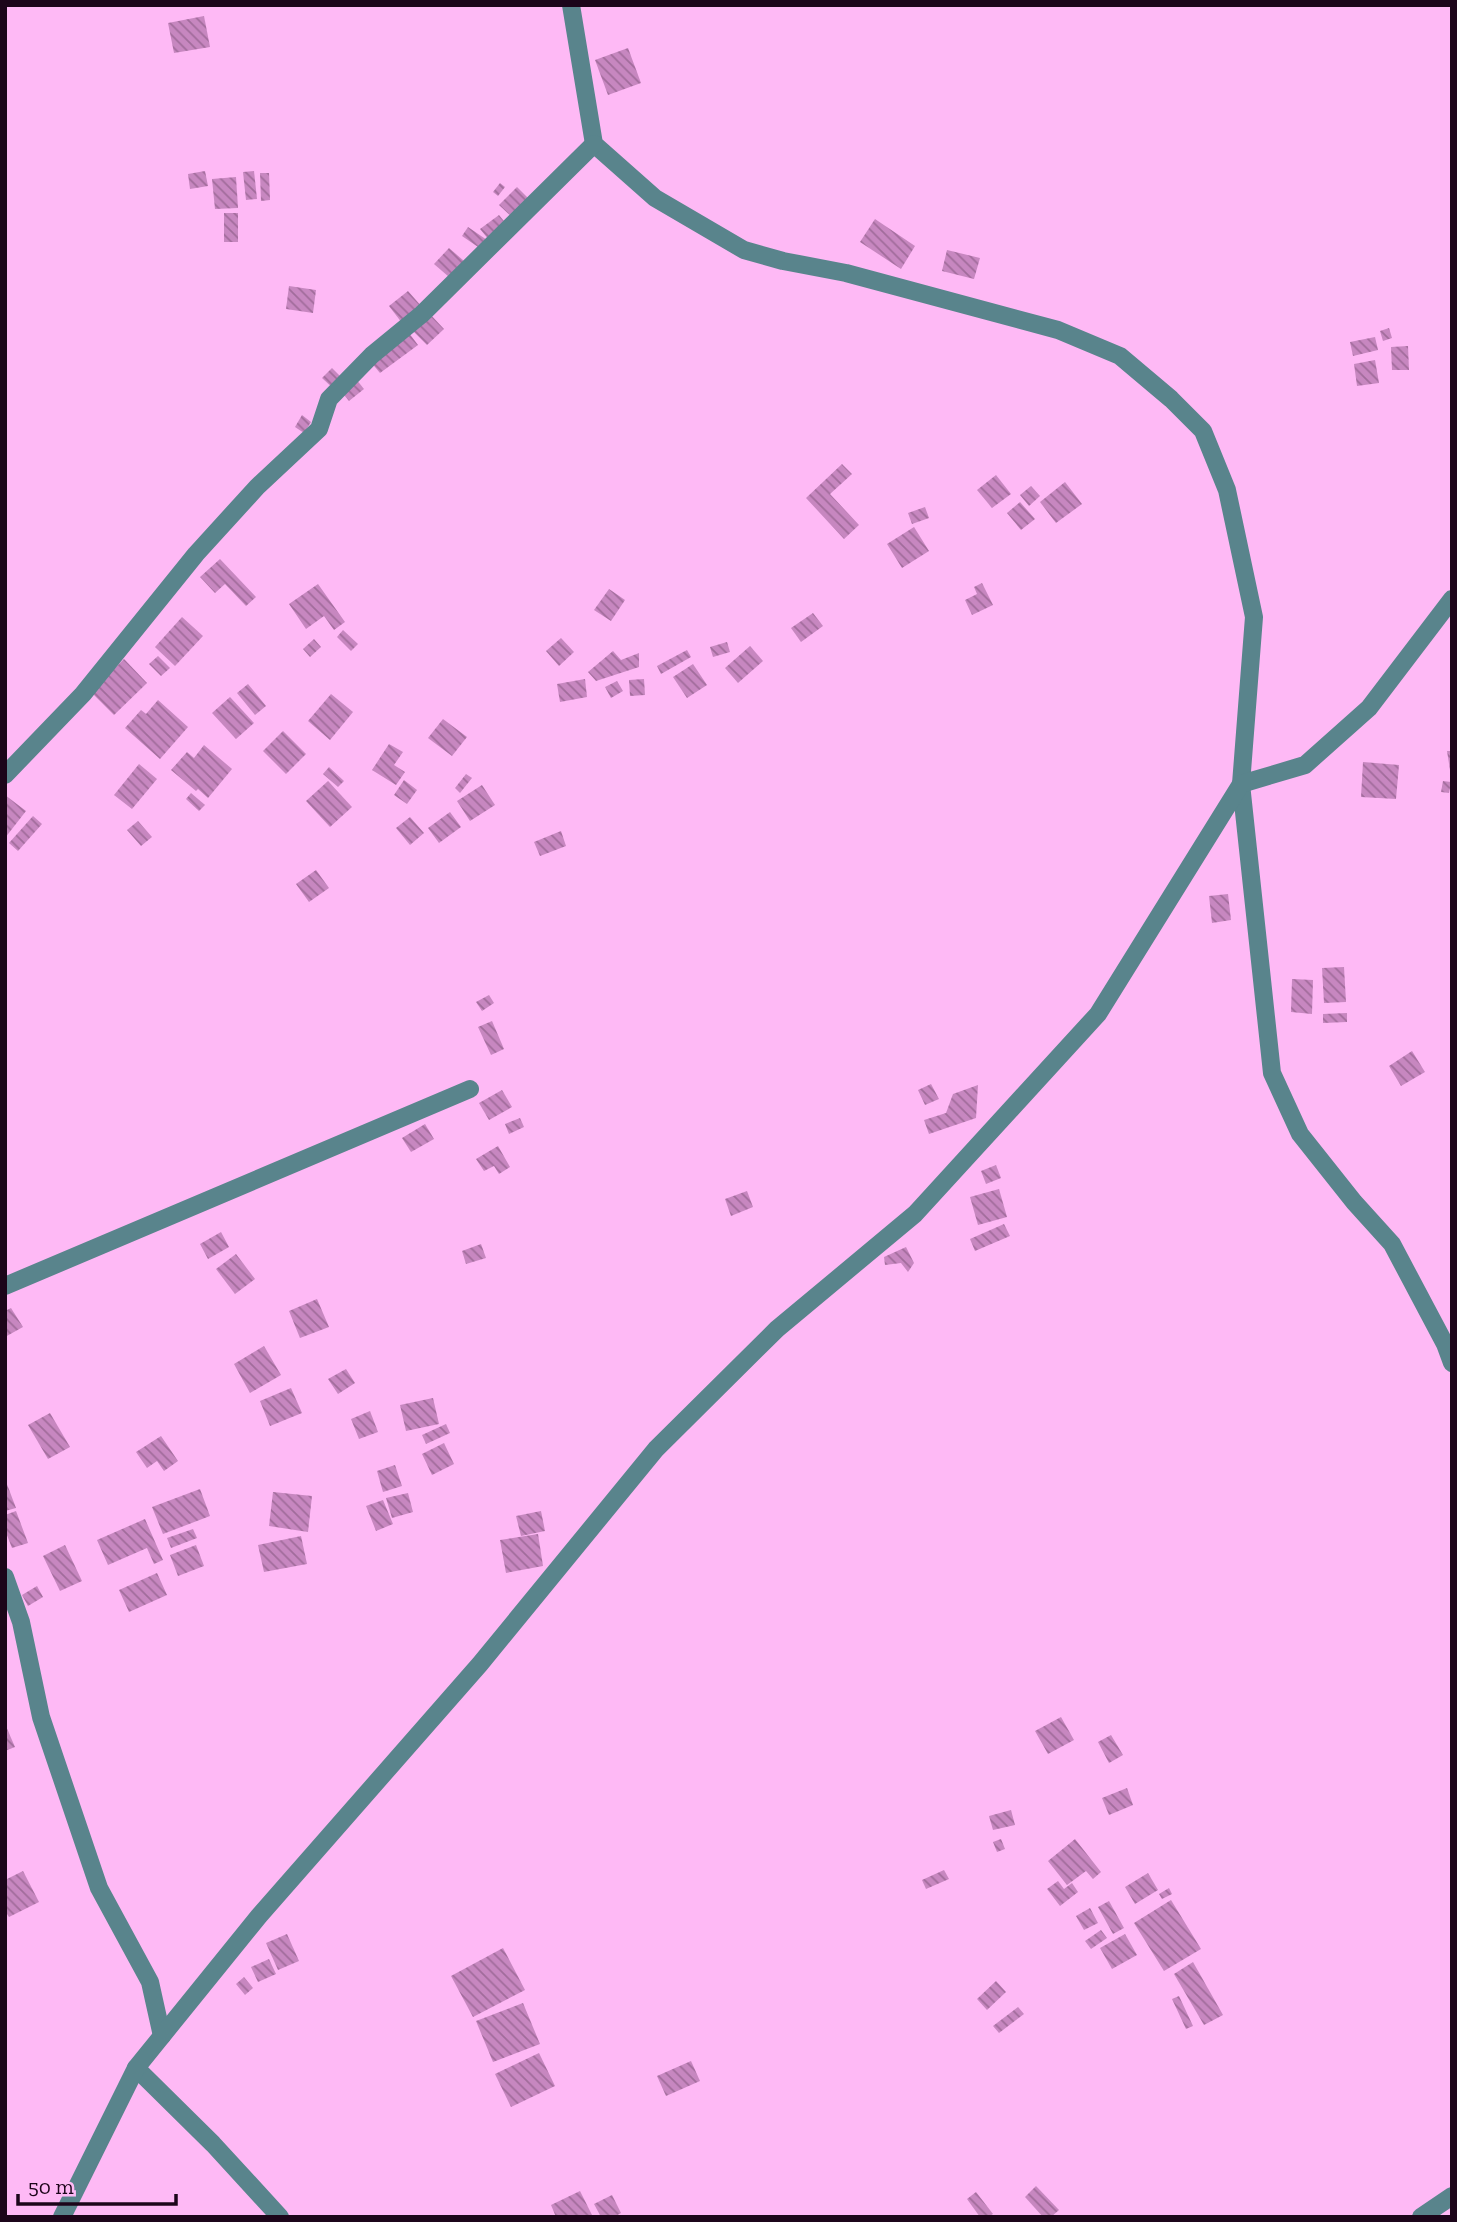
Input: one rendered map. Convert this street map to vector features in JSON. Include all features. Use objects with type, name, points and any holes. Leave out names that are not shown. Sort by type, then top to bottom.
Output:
[{"type":"street","points":[[571,5],[594,144],[655,198],[744,250],[783,261],[846,273],[1058,330],[1120,356],[1171,399],[1203,431],[1227,490],[1254,617],[1241,784],[1272,1073],[1300,1134],[1354,1202],[1392,1244],[1445,1344],[1452,1363]]},
{"type":"street","points":[[5,775],[83,694],[196,554],[249,496],[319,429],[329,399],[372,355],[422,314],[594,144]]},
{"type":"street","points":[[62,2217],[136,2068],[259,1916],[481,1664],[656,1449],[777,1329],[915,1214],[1098,1014],[1241,784],[1305,765],[1369,708],[1452,599]]},
{"type":"street","points":[[5,1286],[470,1089]]},
{"type":"street","points":[[5,1577],[21,1622],[41,1717],[99,1888],[150,1982],[162,2036]]},
{"type":"street","points":[[136,2068],[213,2144],[280,2217]]},
{"type":"street","points":[[1421,2217],[1452,2196]]},
{"type":"building","points":[[204,16],[210,47],[174,53],[168,23]]},
{"type":"building","points":[[628,48],[641,83],[608,95],[595,60]]},
{"type":"building","points":[[205,171],[208,186],[190,189],[188,174]]},
{"type":"building","points":[[254,171],[257,199],[246,200],[243,172]]},
{"type":"building","points":[[260,173],[269,173],[270,200],[261,201]]},
{"type":"building","points":[[236,177],[238,208],[215,209],[212,179]]},
{"type":"building","points":[[500,183],[505,187],[498,196],[493,192]]},
{"type":"building","points":[[517,187],[529,199],[512,217],[499,205]]},
{"type":"building","points":[[224,213],[238,213],[238,242],[224,242]]},
{"type":"building","points":[[499,215],[508,226],[489,240],[480,229]]},
{"type":"building","points":[[875,219],[915,246],[901,269],[860,242]]},
{"type":"building","points":[[468,227],[487,240],[481,249],[462,236]]},
{"type":"building","points":[[449,248],[464,261],[449,277],[434,264]]},
{"type":"building","points":[[947,250],[980,258],[974,279],[942,271]]},
{"type":"building","points":[[289,286],[316,290],[313,313],[286,309]]},
{"type":"building","points":[[408,291],[422,307],[402,323],[389,306]]},
{"type":"building","points":[[429,313],[444,329],[427,345],[411,329]]},
{"type":"building","points":[[1389,328],[1392,338],[1383,341],[1380,331]]},
{"type":"building","points":[[409,333],[418,345],[380,373],[370,361]]},
{"type":"building","points":[[1375,337],[1378,350],[1353,356],[1350,342]]},
{"type":"building","points":[[1408,346],[1409,370],[1392,370],[1391,347]]},
{"type":"building","points":[[1375,360],[1379,383],[1357,386],[1354,364]]},
{"type":"building","points":[[332,368],[345,381],[336,391],[322,378]]},
{"type":"building","points":[[356,379],[364,389],[349,401],[341,391]]},
{"type":"building","points":[[302,415],[311,422],[304,433],[295,427]]},
{"type":"building","points":[[842,464],[852,474],[830,494],[859,525],[844,539],[806,498]]},
{"type":"building","points":[[996,475],[1011,494],[992,508],[977,490]]},
{"type":"building","points":[[1065,482],[1082,504],[1056,523],[1040,502]]},
{"type":"building","points":[[1031,486],[1040,496],[1029,506],[1020,495]]},
{"type":"building","points":[[1020,502],[1035,519],[1021,530],[1007,513]]},
{"type":"building","points":[[925,507],[929,518],[912,524],[908,513]]},
{"type":"building","points":[[914,527],[929,551],[902,568],[887,544]]},
{"type":"building","points":[[220,559],[256,597],[246,606],[225,584],[215,593],[200,577]]},
{"type":"building","points":[[982,583],[993,605],[972,615],[965,600],[977,594],[974,587]]},
{"type":"building","points":[[318,584],[345,622],[334,630],[324,616],[306,629],[289,604]]},
{"type":"building","points":[[609,589],[625,600],[611,621],[594,610]]},
{"type":"building","points":[[813,613],[823,626],[801,642],[791,628]]},
{"type":"building","points":[[182,617],[203,636],[175,666],[155,647]]},
{"type":"building","points":[[343,630],[358,644],[351,651],[337,637]]},
{"type":"building","points":[[561,638],[574,652],[559,666],[546,651]]},
{"type":"building","points":[[314,639],[321,647],[310,657],[303,649]]},
{"type":"building","points":[[727,642],[730,652],[713,657],[710,647]]},
{"type":"building","points":[[750,646],[763,661],[738,683],[725,668]]},
{"type":"building","points":[[687,650],[691,657],[661,674],[657,666]]},
{"type":"building","points":[[613,651],[621,660],[639,653],[639,667],[596,681],[588,672]]},
{"type":"building","points":[[158,656],[170,668],[161,676],[149,664]]},
{"type":"building","points":[[124,659],[147,683],[114,715],[91,692]]},
{"type":"building","points":[[693,664],[707,685],[687,698],[673,677]]},
{"type":"building","points":[[585,679],[587,697],[560,702],[557,684]]},
{"type":"building","points":[[644,679],[645,695],[630,696],[629,680]]},
{"type":"building","points":[[617,681],[623,691],[611,698],[605,687]]},
{"type":"building","points":[[248,684],[266,706],[255,715],[237,693]]},
{"type":"building","points":[[331,694],[353,712],[330,740],[308,721]]},
{"type":"building","points":[[230,697],[254,723],[236,739],[212,713]]},
{"type":"building","points":[[158,700],[188,727],[160,759],[125,728],[141,710],[146,714]]},
{"type":"building","points":[[443,719],[467,737],[452,756],[428,738]]},
{"type":"building","points":[[283,731],[306,754],[286,774],[263,751]]},
{"type":"building","points":[[389,744],[403,752],[394,765],[405,772],[396,785],[372,770]]},
{"type":"building","points":[[204,745],[232,769],[208,798],[171,770],[187,752],[194,758]]},
{"type":"building","points":[[1447,751],[1452,751],[1450,770]]},
{"type":"building","points":[[1363,762],[1399,765],[1396,799],[1361,797]]},
{"type":"building","points":[[139,764],[157,779],[132,809],[114,795]]},
{"type":"building","points":[[329,767],[344,781],[338,787],[323,774]]},
{"type":"building","points":[[466,774],[472,778],[460,793],[455,788]]},
{"type":"building","points":[[404,780],[417,790],[407,804],[394,795]]},
{"type":"building","points":[[328,781],[352,807],[330,827],[306,801]]},
{"type":"building","points":[[1443,781],[1451,782],[1449,793],[1441,792]]},
{"type":"building","points":[[482,785],[495,805],[470,821],[457,801]]},
{"type":"building","points":[[191,793],[205,805],[199,811],[186,799]]},
{"type":"building","points":[[5,795],[26,811],[5,838]]},
{"type":"building","points":[[450,812],[461,827],[439,843],[428,828]]},
{"type":"building","points":[[33,816],[42,824],[18,851],[9,843]]},
{"type":"building","points":[[410,817],[424,833],[410,845],[396,828]]},
{"type":"building","points":[[138,821],[152,837],[141,846],[127,830]]},
{"type":"building","points":[[561,831],[566,846],[540,856],[534,842]]},
{"type":"building","points":[[316,870],[329,888],[309,902],[296,884]]},
{"type":"building","points":[[1228,894],[1231,920],[1212,923],[1209,896]]},
{"type":"building","points":[[1344,967],[1346,1002],[1324,1003],[1322,968]]},
{"type":"building","points":[[1292,979],[1313,980],[1312,1014],[1291,1012]]},
{"type":"building","points":[[489,995],[494,1003],[482,1011],[476,1002]]},
{"type":"building","points":[[1347,1013],[1347,1022],[1323,1023],[1323,1014]]},
{"type":"building","points":[[492,1021],[504,1049],[491,1055],[478,1027]]},
{"type":"building","points":[[1412,1051],[1425,1072],[1401,1086],[1389,1066]]},
{"type":"building","points":[[931,1084],[939,1099],[925,1105],[918,1090]]},
{"type":"building","points":[[978,1085],[976,1118],[929,1134],[924,1120],[946,1113],[953,1094]]},
{"type":"building","points":[[502,1090],[512,1107],[489,1120],[479,1103]]},
{"type":"building","points":[[520,1118],[524,1127],[509,1134],[505,1124]]},
{"type":"building","points":[[425,1124],[434,1139],[411,1152],[402,1138]]},
{"type":"building","points":[[498,1146],[510,1167],[499,1174],[494,1166],[484,1171],[476,1159]]},
{"type":"building","points":[[996,1165],[1001,1178],[986,1184],[981,1171]]},
{"type":"building","points":[[999,1189],[1007,1217],[978,1225],[970,1197]]},
{"type":"building","points":[[747,1191],[753,1207],[731,1216],[725,1199]]},
{"type":"building","points":[[1004,1224],[1010,1236],[975,1251],[970,1239]]},
{"type":"building","points":[[221,1232],[229,1247],[208,1259],[200,1244]]},
{"type":"building","points":[[481,1244],[486,1258],[466,1264],[462,1251]]},
{"type":"building","points":[[906,1247],[914,1263],[908,1272],[901,1263],[885,1265],[884,1257]]},
{"type":"building","points":[[236,1254],[255,1279],[235,1294],[216,1269]]},
{"type":"building","points":[[317,1299],[329,1327],[300,1338],[289,1311]]},
{"type":"building","points":[[11,1308],[23,1327],[5,1337],[5,1311]]},
{"type":"building","points":[[264,1346],[281,1375],[250,1393],[234,1364]]},
{"type":"building","points":[[346,1369],[355,1383],[338,1394],[328,1379]]},
{"type":"building","points":[[291,1388],[302,1413],[270,1426],[260,1401]]},
{"type":"building","points":[[433,1398],[439,1424],[406,1431],[400,1405]]},
{"type":"building","points":[[370,1411],[378,1432],[359,1439],[351,1419]]},
{"type":"building","points":[[50,1413],[70,1447],[48,1459],[28,1425]]},
{"type":"building","points":[[446,1424],[450,1433],[426,1444],[422,1435]]},
{"type":"building","points":[[161,1436],[178,1461],[164,1471],[157,1461],[147,1468],[136,1452]]},
{"type":"building","points":[[444,1443],[454,1464],[432,1475],[422,1454]]},
{"type":"building","points":[[395,1465],[402,1486],[383,1492],[377,1471]]},
{"type":"building","points":[[5,1479],[16,1508],[5,1511]]},
{"type":"building","points":[[200,1489],[210,1516],[163,1534],[152,1507]]},
{"type":"building","points":[[273,1492],[312,1496],[308,1532],[269,1526]]},
{"type":"building","points":[[408,1493],[413,1512],[392,1518],[386,1498]]},
{"type":"building","points":[[383,1500],[393,1524],[376,1531],[366,1506]]},
{"type":"building","points":[[16,1511],[28,1543],[12,1548],[5,1530],[5,1515]]},
{"type":"building","points":[[541,1511],[545,1531],[521,1536],[516,1516]]},
{"type":"building","points":[[145,1519],[163,1560],[154,1564],[147,1548],[108,1565],[97,1540]]},
{"type":"building","points":[[193,1529],[197,1538],[171,1548],[167,1538]]},
{"type":"building","points":[[538,1534],[543,1566],[506,1573],[500,1540]]},
{"type":"building","points":[[301,1536],[307,1564],[264,1572],[258,1545]]},
{"type":"building","points":[[65,1545],[82,1581],[60,1591],[43,1556]]},
{"type":"building","points":[[196,1545],[204,1566],[178,1576],[170,1555]]},
{"type":"building","points":[[157,1573],[167,1595],[129,1612],[119,1590]]},
{"type":"building","points":[[37,1586],[43,1597],[28,1606],[22,1595]]},
{"type":"building","points":[[1061,1717],[1074,1740],[1048,1754],[1035,1731]]},
{"type":"building","points":[[5,1724],[15,1747],[5,1751]]},
{"type":"building","points":[[1111,1735],[1123,1755],[1109,1763],[1098,1742]]},
{"type":"building","points":[[1127,1788],[1133,1805],[1109,1815],[1102,1798]]},
{"type":"building","points":[[1011,1810],[1015,1825],[993,1830],[989,1816]]},
{"type":"building","points":[[1001,1839],[1005,1849],[997,1852],[993,1842]]},
{"type":"building","points":[[1075,1839],[1101,1872],[1093,1879],[1086,1871],[1067,1885],[1048,1861]]},
{"type":"building","points":[[944,1870],[949,1879],[926,1889],[922,1880]]},
{"type":"building","points":[[23,1871],[39,1902],[9,1917],[5,1911],[5,1880]]},
{"type":"building","points":[[1148,1873],[1158,1890],[1135,1904],[1125,1887]]},
{"type":"building","points":[[1058,1881],[1064,1889],[1072,1883],[1078,1892],[1060,1906],[1047,1889]]},
{"type":"building","points":[[1169,1888],[1172,1894],[1162,1899],[1159,1894]]},
{"type":"building","points":[[1171,1900],[1201,1949],[1164,1971],[1134,1923]]},
{"type":"building","points":[[1109,1901],[1124,1928],[1113,1934],[1098,1907]]},
{"type":"building","points":[[1090,1908],[1098,1923],[1084,1930],[1076,1916]]},
{"type":"building","points":[[1101,1930],[1107,1938],[1091,1949],[1085,1941]]},
{"type":"building","points":[[287,1934],[299,1961],[278,1970],[266,1943]]},
{"type":"building","points":[[1125,1934],[1137,1955],[1112,1969],[1100,1948]]},
{"type":"building","points":[[503,1948],[525,1990],[473,2017],[451,1976]]},
{"type":"building","points":[[269,1959],[276,1974],[258,1982],[251,1967]]},
{"type":"building","points":[[1193,1962],[1223,2015],[1204,2025],[1174,1974]]},
{"type":"building","points":[[244,1977],[253,1988],[245,1995],[236,1984]]},
{"type":"building","points":[[996,1981],[1006,1992],[987,2010],[977,1999]]},
{"type":"building","points":[[1179,1996],[1193,2026],[1186,2029],[1172,1999]]},
{"type":"building","points":[[523,2003],[540,2044],[493,2062],[476,2021]]},
{"type":"building","points":[[1018,2007],[1024,2014],[999,2033],[993,2026]]},
{"type":"building","points":[[539,2053],[555,2086],[511,2107],[495,2074]]},
{"type":"building","points":[[691,2061],[700,2081],[666,2096],[657,2076]]},
{"type":"building","points":[[1036,2186],[1059,2210],[1051,2217],[1043,2217],[1025,2197]]},
{"type":"building","points":[[580,2191],[593,2217],[556,2217],[551,2205]]},
{"type":"building","points":[[976,2192],[993,2214],[980,2217],[967,2199]]},
{"type":"building","points":[[612,2195],[621,2213],[614,2217],[601,2217],[594,2204]]}]
